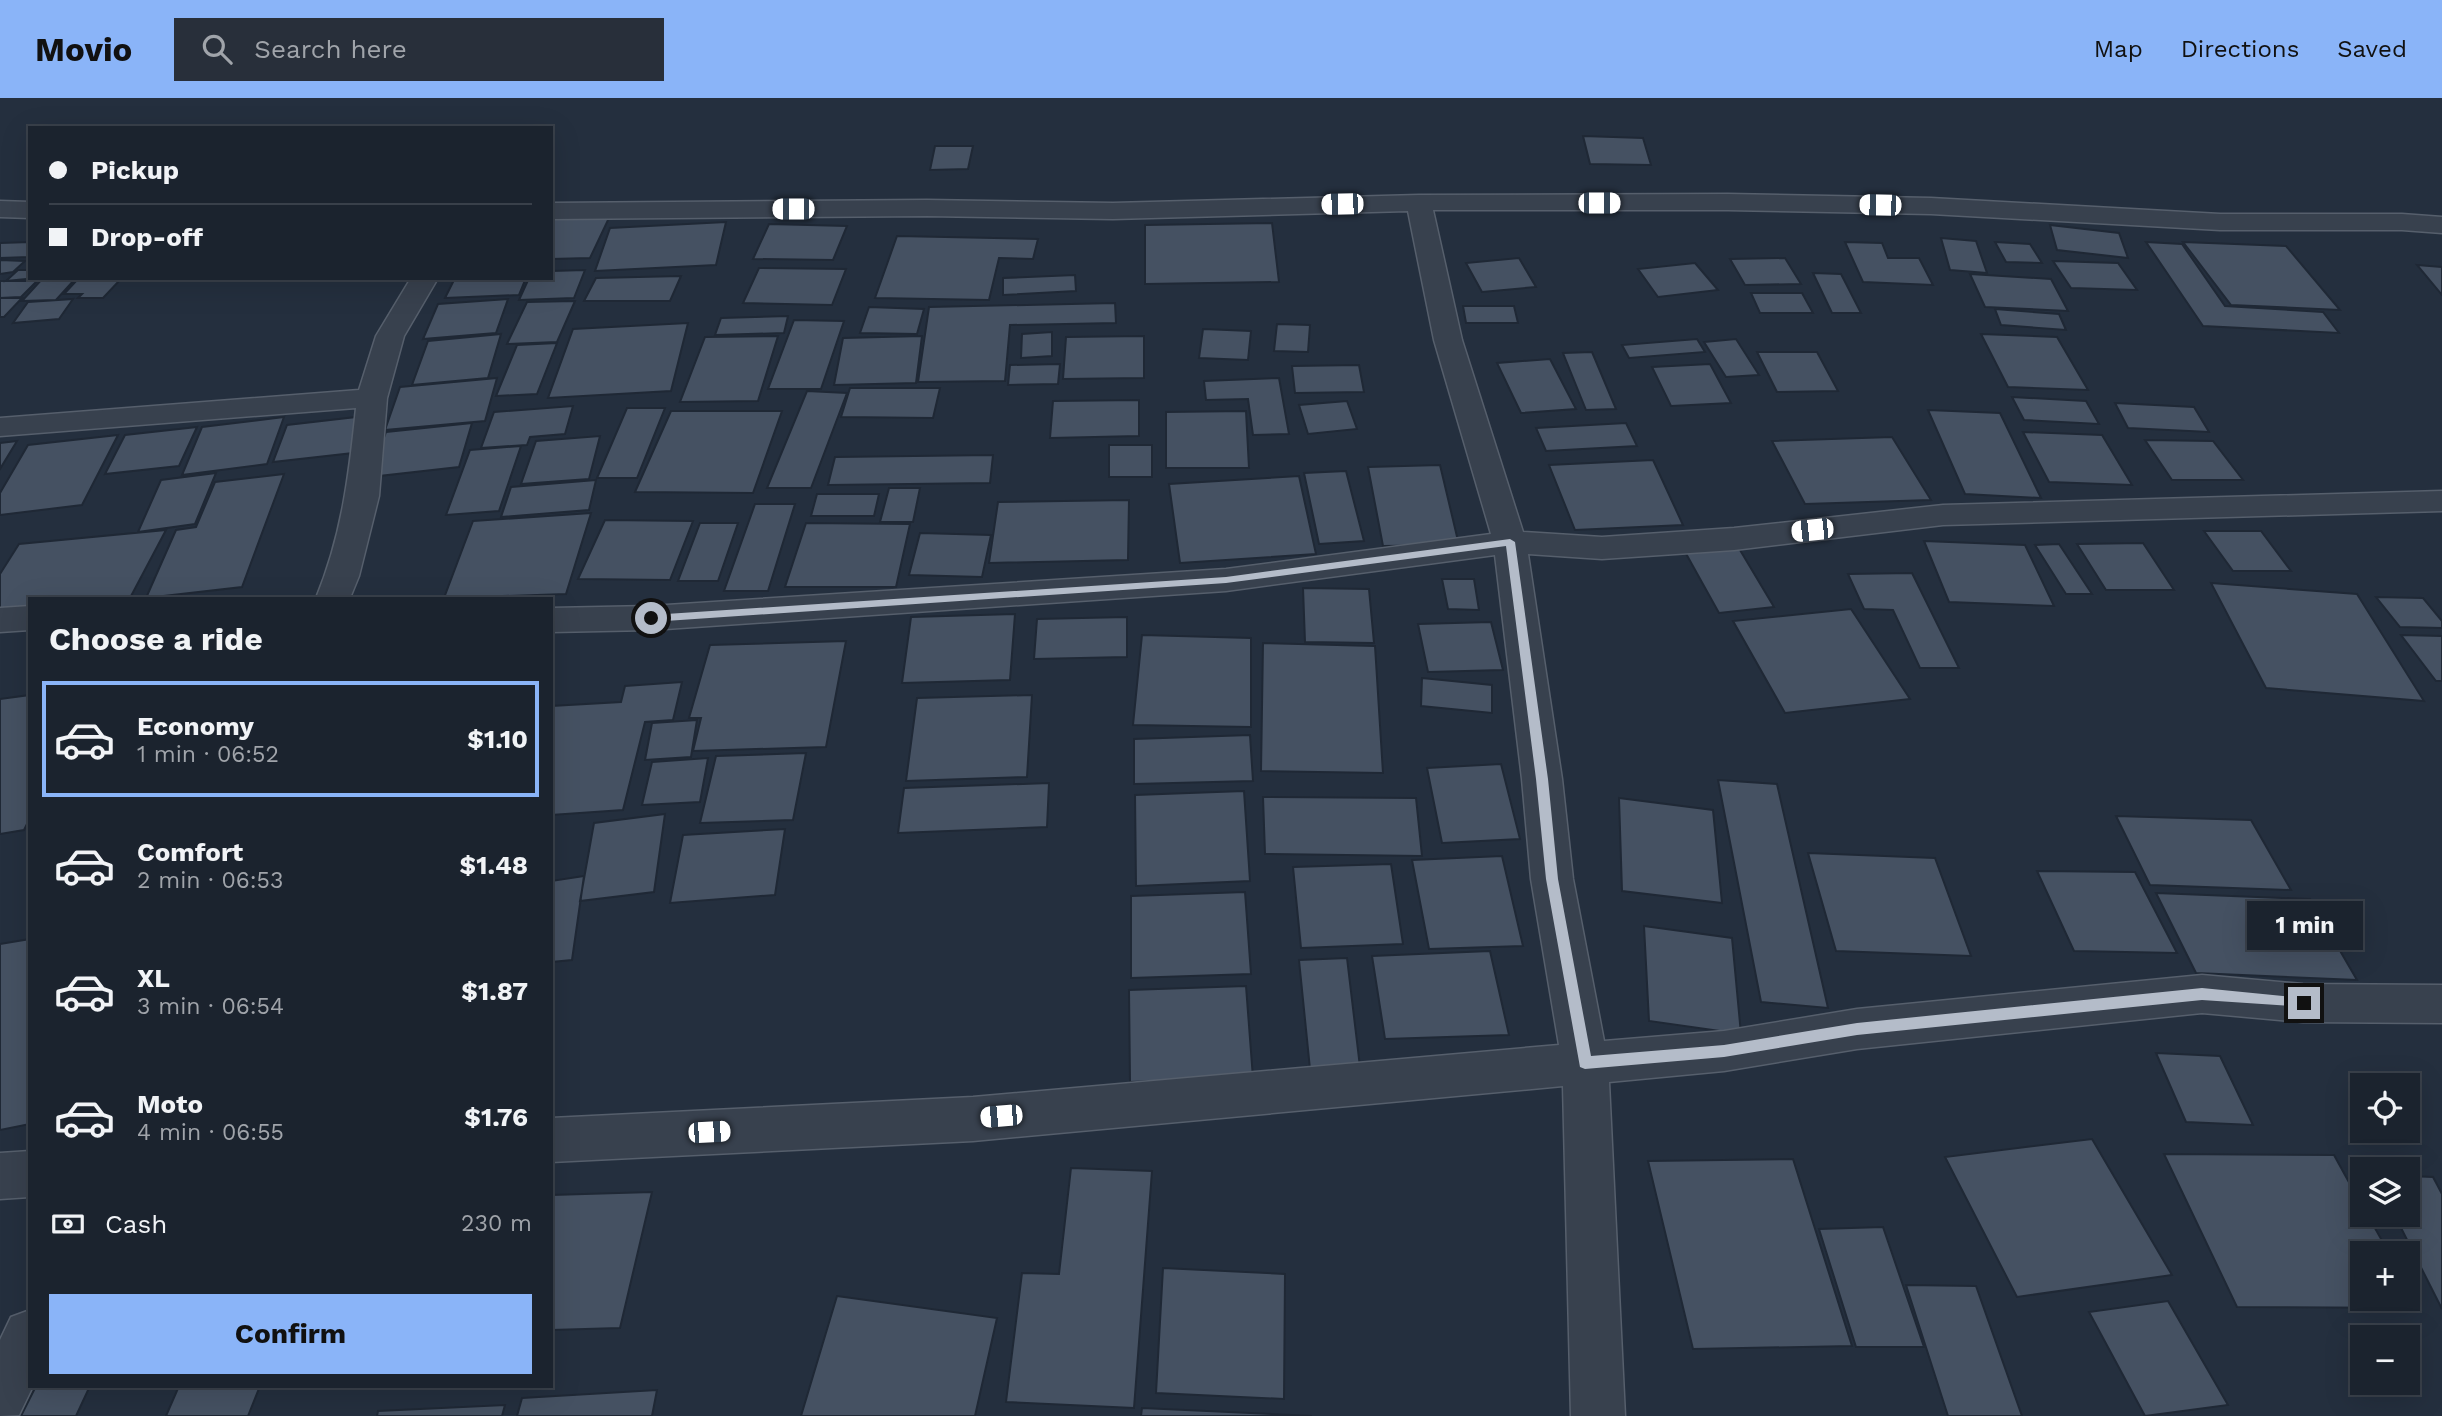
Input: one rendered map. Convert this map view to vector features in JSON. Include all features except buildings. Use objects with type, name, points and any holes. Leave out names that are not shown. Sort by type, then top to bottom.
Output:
[{"type":"street","points":[[553,211],[927,208],[1113,211],[1419,203],[1728,202],[1917,206],[2220,222],[2402,222],[2442,225]]},
{"type":"street","points":[[1419,203],[1448,340],[1510,542],[1542,779],[1552,879],[1585,1063],[1598,1416]]},
{"type":"street","points":[[0,209],[28,209]]},
{"type":"street","points":[[333,597],[342,576],[363,496],[372,398],[390,336],[424,280]]},
{"type":"street","points":[[0,427],[372,398]]},
{"type":"street","points":[[553,620],[651,618],[1226,580],[1510,542],[1602,548],[1734,539],[1943,515],[2442,501]]},
{"type":"street","points":[[0,620],[28,618]]},
{"type":"street","points":[[553,1140],[973,1119],[1724,1051],[1857,1029],[2202,994],[2304,1003],[2442,1004]]},
{"type":"street","points":[[0,1176],[28,1174]]},
{"type":"street","points":[[0,1396],[28,1340]]},
{"type":"route","points":[[651,618],[1226,580],[1510,542],[1542,779],[1552,879],[1585,1063],[1724,1051],[1857,1029],[2202,994],[2304,1003]]}]
